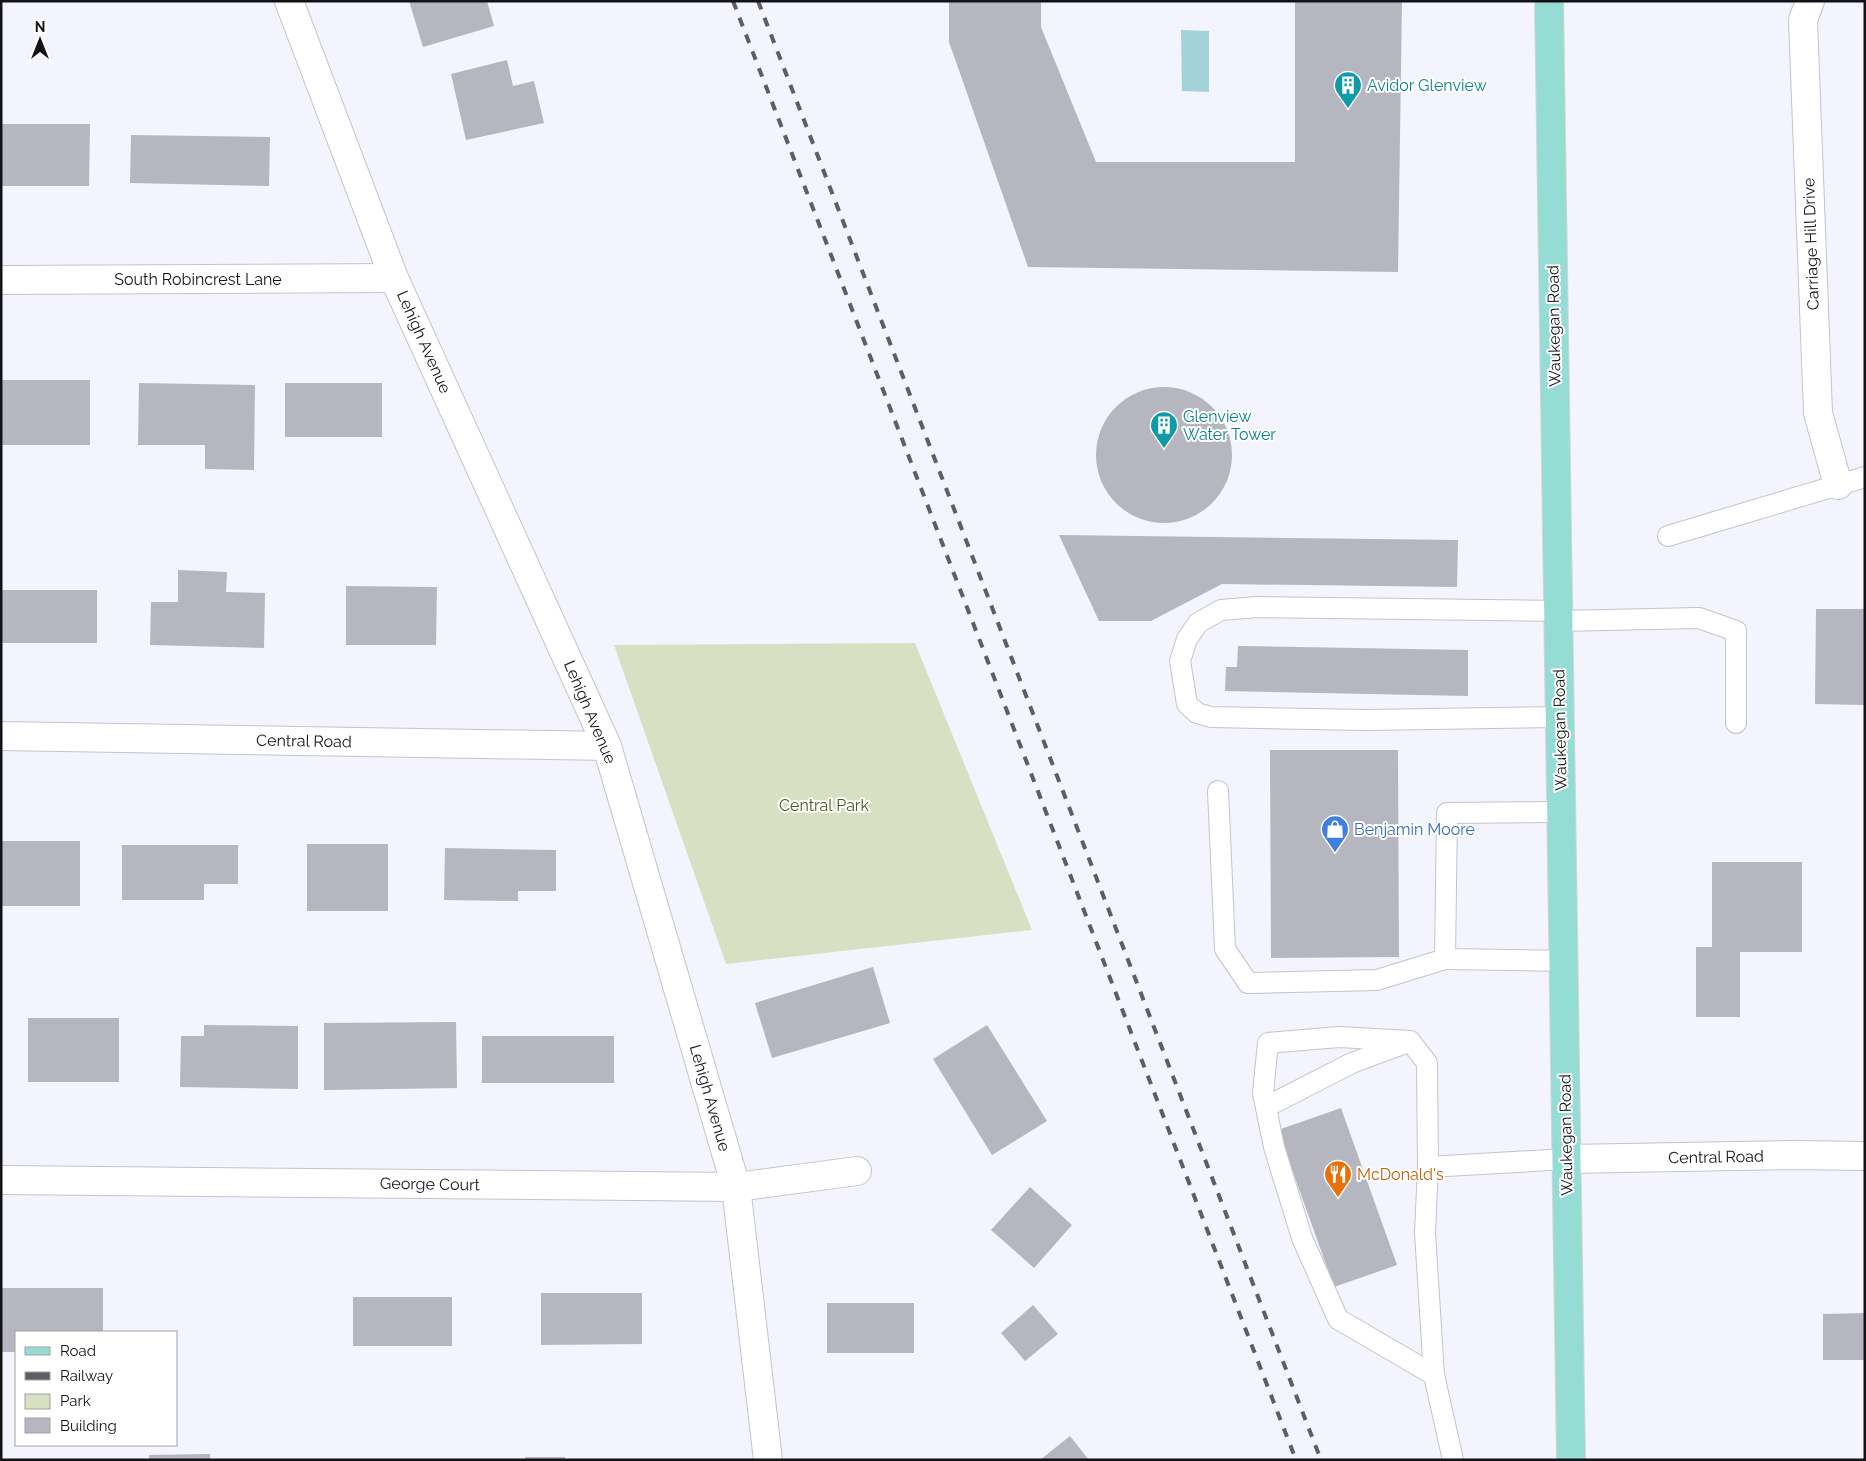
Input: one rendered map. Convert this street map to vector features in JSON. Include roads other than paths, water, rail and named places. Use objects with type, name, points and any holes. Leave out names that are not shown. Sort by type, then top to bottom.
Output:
[{"type":"main road","name":"Waukegan Road","points":[[1549,1],[1571,1460]]},
{"type":"street","name":"Lehigh Avenue","points":[[289,1],[394,278],[607,746],[736,1187],[768,1460]]},
{"type":"street","name":"Carriage Hill Drive","points":[[1810,1],[1803,20],[1818,413],[1838,485]]},
{"type":"street","name":"South Robincrest Lane","points":[[1,280],[394,278]]},
{"type":"street","name":"Central Road","points":[[1,736],[607,746]]},
{"type":"street","name":"Central Road","points":[[1567,1160],[1794,1155],[1865,1156]]},
{"type":"street","name":"George Court","points":[[1,1180],[736,1187],[857,1170]]},
{"type":"lane","points":[[1668,536],[1865,477]]},
{"type":"lane","points":[[1560,716],[1366,720],[1210,717],[1197,714],[1187,704],[1180,661],[1187,639],[1198,623],[1221,610],[1257,607],[1558,616],[1699,618],[1736,631],[1736,723]]},
{"type":"lane","points":[[1218,791],[1225,949],[1248,983],[1377,980],[1445,960],[1564,961]]},
{"type":"lane","points":[[1445,960],[1447,813],[1562,812]]},
{"type":"lane","points":[[1434,1375],[1338,1319],[1302,1238],[1274,1147],[1263,1093],[1268,1043],[1340,1037],[1410,1041],[1427,1062],[1428,1168],[1425,1232],[1434,1375],[1453,1460]]},
{"type":"lane","points":[[1266,1107],[1352,1062],[1410,1041]]},
{"type":"lane","points":[[1428,1168],[1567,1160]]},
{"type":"water","points":[[1181,30],[1209,31],[1209,92],[1182,91]]},
{"type":"railway","points":[[733,1],[1296,1460]]},
{"type":"railway","points":[[758,1],[1321,1460]]},
{"type":"place","name":"Avidor Glenview","points":[[1348,109]]},
{"type":"place","name":"Glenview Water Tower","points":[[1164,449]]},
{"type":"place","name":"Benjamin Moore","points":[[1335,853]]},
{"type":"place","name":"McDonald's","points":[[1338,1198]]},
{"type":"park label","name":"Central Park","points":[[824,805]]}]
